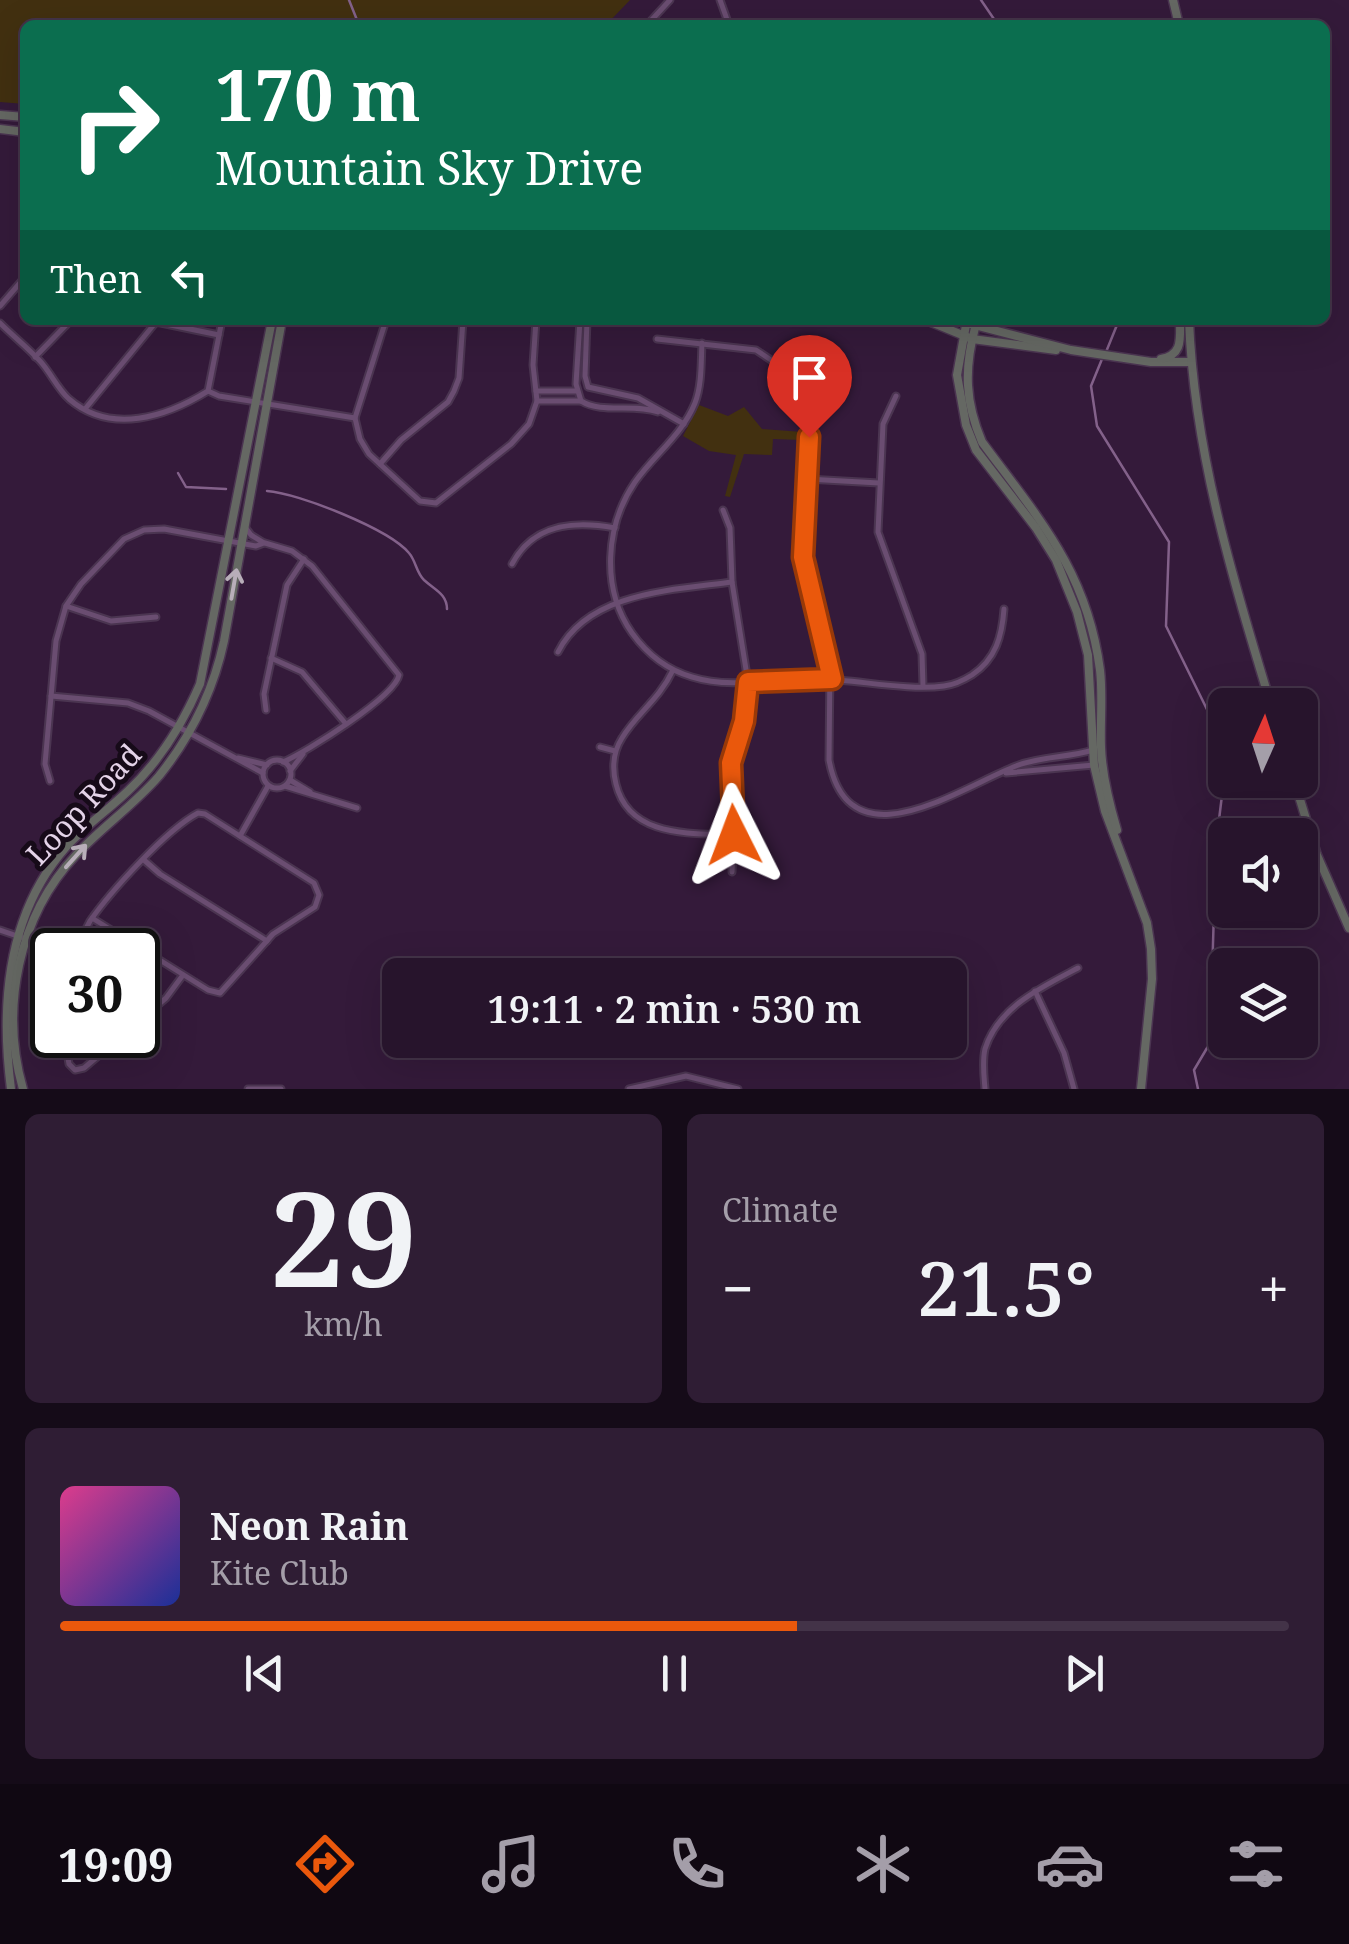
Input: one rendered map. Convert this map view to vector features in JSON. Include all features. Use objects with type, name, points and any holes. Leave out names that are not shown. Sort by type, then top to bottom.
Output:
[{"type":"street","points":[[652,20],[670,0]]},
{"type":"street","points":[[0,306],[20,283]]},
{"type":"street","points":[[0,323],[36,356],[56,384],[85,410],[107,419],[145,418],[184,406],[208,391],[221,325]]},
{"type":"street","points":[[36,356],[66,325]]},
{"type":"street","points":[[85,410],[154,325]]},
{"type":"street","points":[[171,325],[219,335]]},
{"type":"street","name":"Loop Road","points":[[11,1089],[1,1020],[4,976],[14,936],[47,872],[83,829],[130,789],[178,727],[200,684],[271,325]]},
{"type":"street","name":"Loop Road","points":[[24,1089],[13,1026],[16,979],[26,939],[44,898],[72,858],[147,789],[189,734],[203,709],[219,664],[281,325]]},
{"type":"street","points":[[384,325],[355,418],[360,439],[380,464],[420,501],[436,502],[529,424],[537,401],[533,365],[536,325]]},
{"type":"street","points":[[380,464],[401,440],[448,402],[458,378],[463,325]]},
{"type":"street","points":[[580,325],[577,391],[581,401]]},
{"type":"street","points":[[588,325],[586,385],[638,398],[684,424]]},
{"type":"street","points":[[937,325],[967,338],[1026,348],[1070,350]]},
{"type":"street","points":[[970,325],[966,384],[976,428],[982,442],[1059,547],[1088,610],[1100,676],[1096,749],[1104,811],[1147,923],[1150,949],[1152,979],[1141,1089]]},
{"type":"street","points":[[978,325],[1070,350],[1150,362],[1191,362]]},
{"type":"street","points":[[1150,362],[1177,352],[1180,325]]},
{"type":"street","points":[[1189,325],[1202,443],[1221,528],[1266,688]]},
{"type":"street","points":[[658,338],[756,350],[789,372],[808,411],[804,566],[832,679],[829,760],[836,783],[856,804],[883,815],[908,814],[1028,762],[1096,749]]},
{"type":"street","points":[[702,343],[696,401],[684,424],[635,482],[615,528],[610,570],[618,604],[630,631],[647,651],[673,670],[710,682],[832,679],[943,686],[958,682],[982,666],[999,642],[1004,609]]},
{"type":"street","points":[[789,372],[806,355]]},
{"type":"street","points":[[1150,362],[1178,369],[1193,380]]},
{"type":"street","points":[[208,391],[255,403],[355,418]]},
{"type":"street","points":[[536,391],[577,391]]},
{"type":"street","points":[[896,396],[883,424],[878,532],[922,654],[923,686]]},
{"type":"street","points":[[537,401],[581,401],[595,407],[642,406],[666,414]]},
{"type":"street","points":[[807,479],[880,483]]},
{"type":"street","points":[[723,510],[730,528],[732,582],[748,682],[744,721],[731,763],[732,872]]},
{"type":"street","points":[[512,564],[520,548],[554,528],[571,524],[615,528]]},
{"type":"street","points":[[245,526],[264,543],[304,559],[399,675],[394,688],[305,752],[283,762]]},
{"type":"street","points":[[50,780],[45,764],[56,641],[66,606],[81,584],[124,539],[144,530],[164,529],[256,546],[264,543]]},
{"type":"street","points":[[266,710],[264,694],[288,585],[304,559]]},
{"type":"street","points":[[558,652],[567,634],[580,621],[618,604],[657,593],[732,582]]},
{"type":"street","points":[[66,606],[111,621],[156,618]]},
{"type":"street","points":[[271,658],[302,672],[346,724]]},
{"type":"street","points":[[673,670],[661,694],[622,736],[615,751],[616,787],[622,800],[642,821],[670,832],[734,835]]},
{"type":"street","points":[[51,696],[128,703],[263,772],[268,785],[276,788],[287,783],[357,808]]},
{"type":"street","points":[[600,747],[615,751]]},
{"type":"street","points":[[287,783],[290,771],[305,752]]},
{"type":"street","points":[[236,758],[267,765]]},
{"type":"street","points":[[263,772],[276,760],[290,771]]},
{"type":"street","points":[[998,775],[1098,765]]},
{"type":"street","points":[[240,836],[268,785]]},
{"type":"street","points":[[1299,798],[1316,855],[1349,928]]},
{"type":"street","points":[[87,928],[92,918],[118,884],[198,813],[314,883],[319,900],[311,911],[267,941],[220,993],[212,992],[92,918]]},
{"type":"street","points":[[144,860],[267,941]]},
{"type":"street","points":[[0,930],[30,940]]},
{"type":"street","points":[[985,1089],[985,1050],[1016,1004],[1078,968]]},
{"type":"street","points":[[160,1003],[183,975]]},
{"type":"street","points":[[1035,992],[1064,1053],[1074,1089]]},
{"type":"street","points":[[68,1058],[76,1070],[96,1058]]},
{"type":"street","points":[[629,1089],[693,1077],[738,1089]]},
{"type":"street","points":[[248,1089],[281,1089]]},
{"type":"shaded area","points":[[0,0],[630,0],[611,20],[20,20],[20,104],[0,102]]},
{"type":"shaded area","points":[[699,405],[728,416],[744,407],[762,429],[803,432],[802,440],[773,439],[772,455],[744,454],[730,497],[725,496],[736,455],[709,451],[683,436]]},
{"type":"waterway","points":[[349,0],[357,20]]},
{"type":"waterway","points":[[981,0],[995,20]]},
{"type":"waterway","points":[[1106,352],[1117,325]]},
{"type":"waterway","points":[[1102,359],[1091,386],[1097,426],[1169,542],[1166,626],[1208,711]]},
{"type":"waterway","points":[[178,473],[186,487],[226,489]]},
{"type":"waterway","points":[[267,491],[299,498],[383,533],[411,556],[421,577],[443,596],[447,609]]},
{"type":"waterway","points":[[1198,1089],[1194,1070],[1210,1043],[1216,844],[1222,798]]},
{"type":"route","points":[[734,835],[731,763],[748,705],[748,682],[832,679],[803,557],[809,437]]}]
